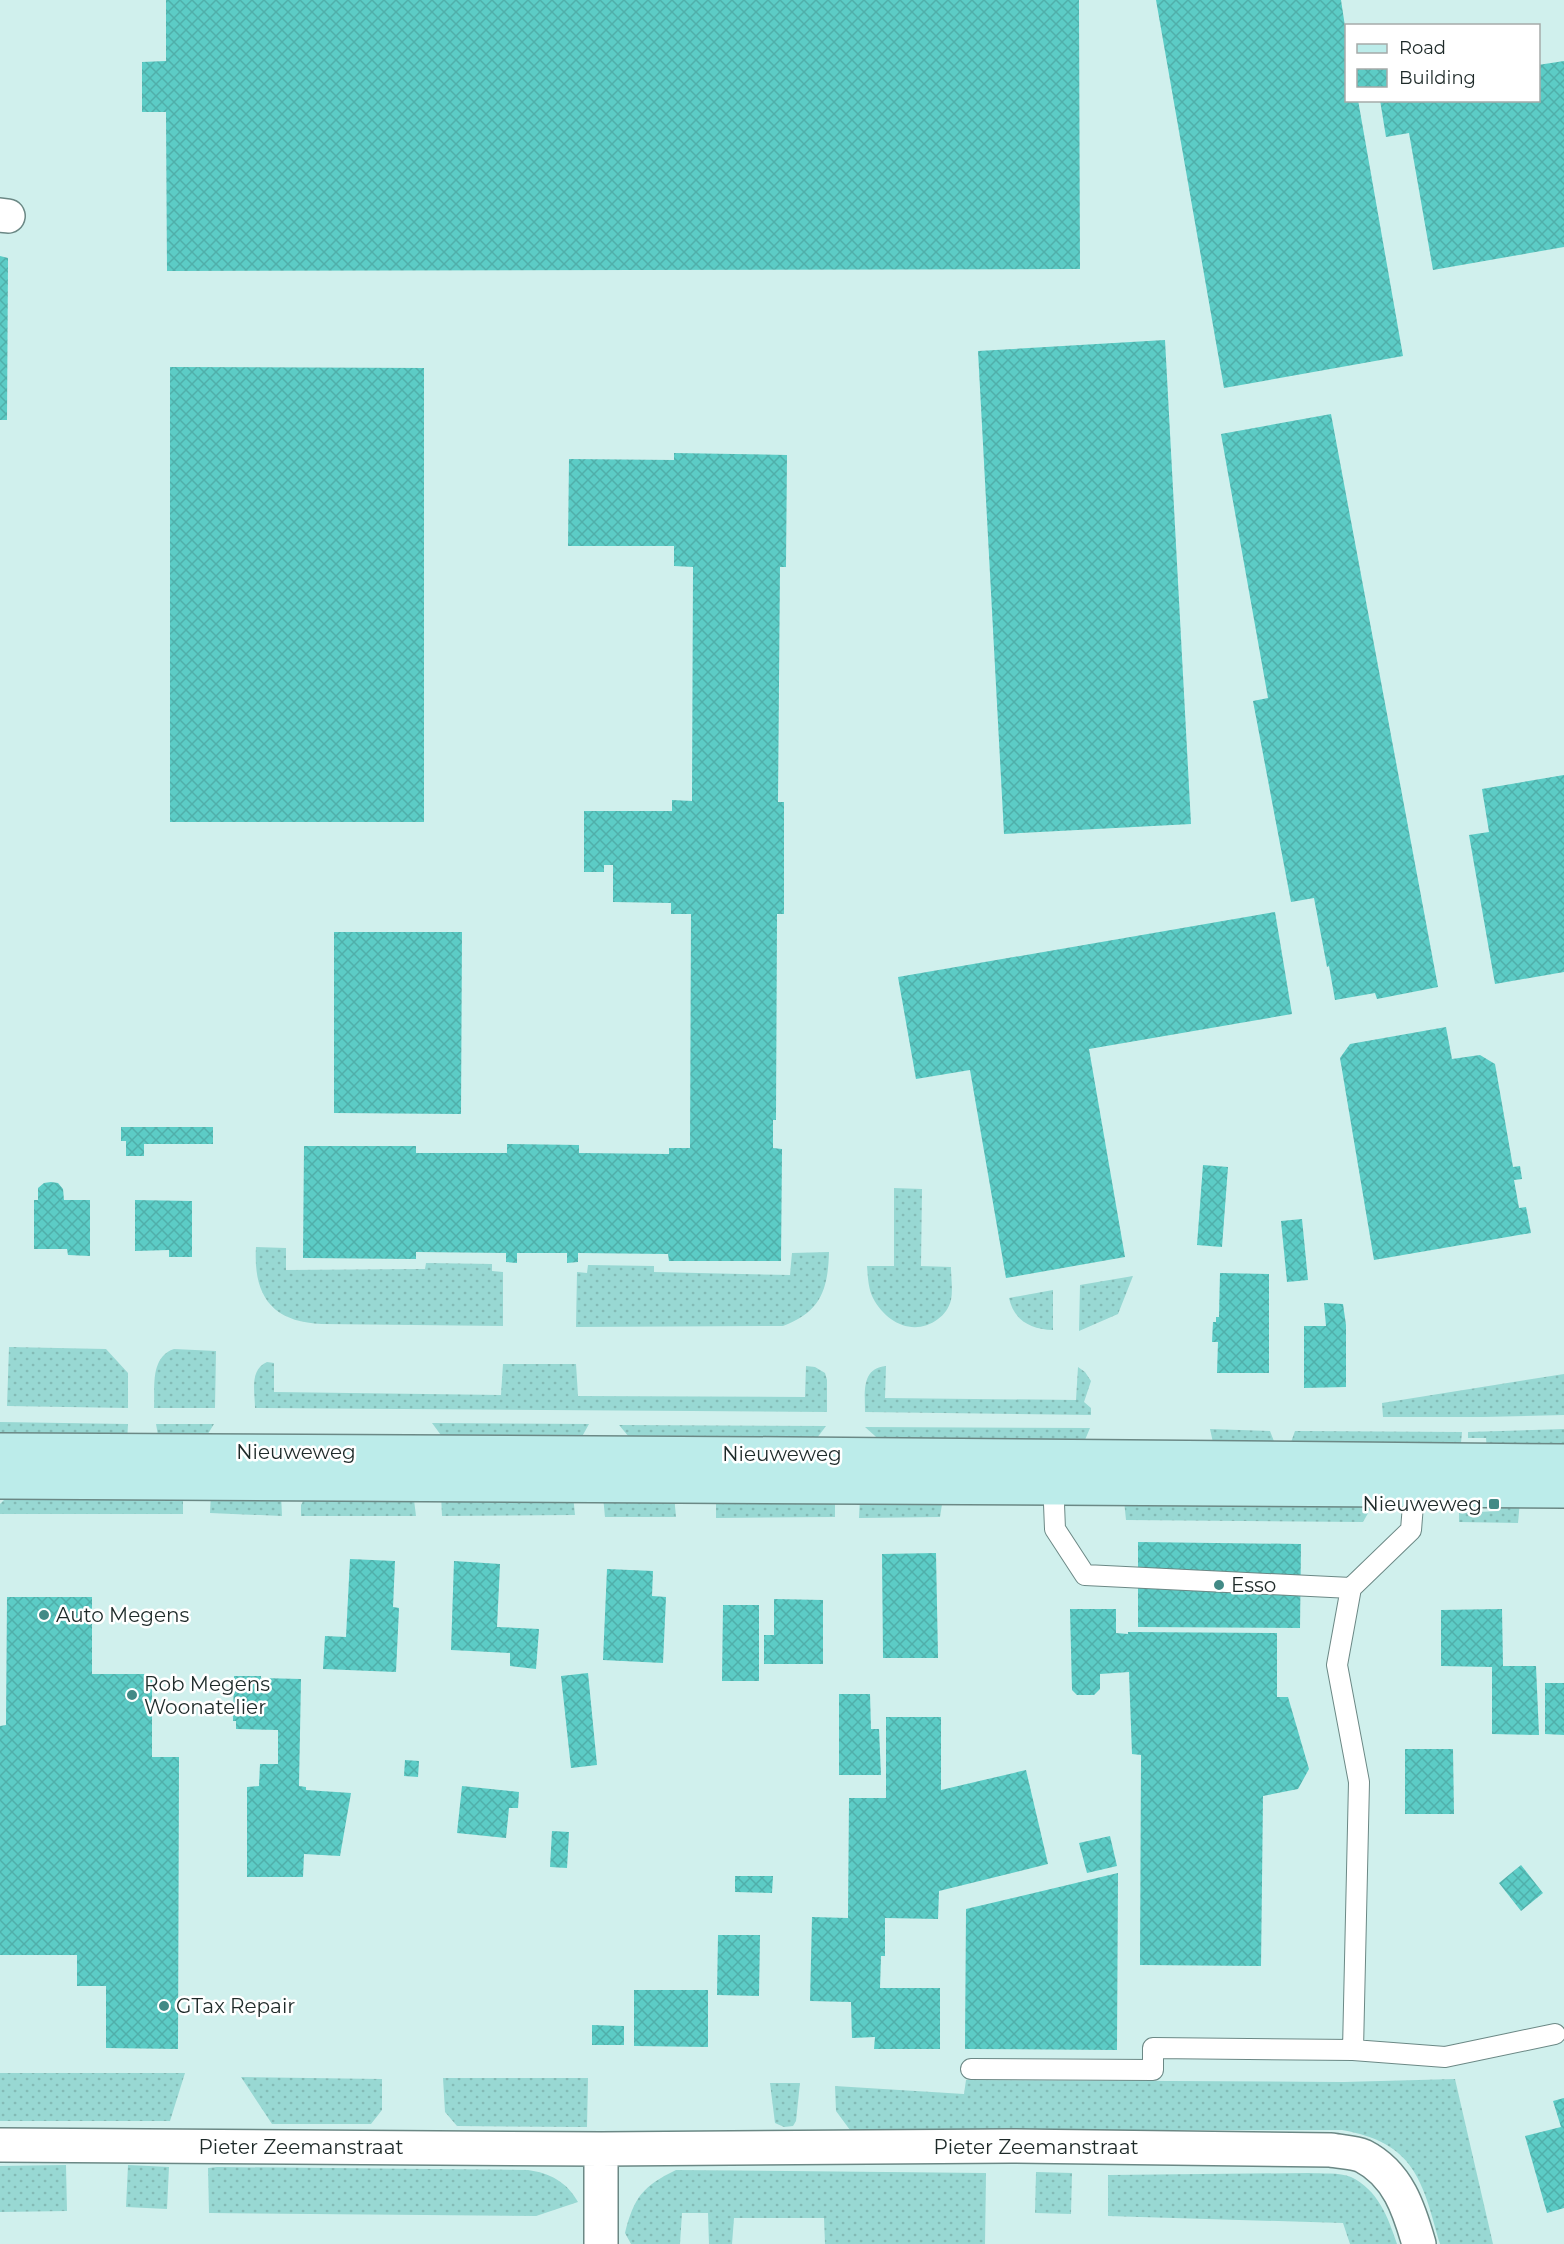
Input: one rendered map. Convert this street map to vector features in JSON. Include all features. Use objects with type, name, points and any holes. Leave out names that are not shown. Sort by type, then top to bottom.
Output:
[{"type":"street","name":"Nieuweweg","points":[[0,1450],[1052,1456],[1415,1476],[1564,1491]]},
{"type":"street","name":"Nieuweweg","points":[[0,1482],[1053,1488],[1415,1476],[1564,1461]]},
{"type":"street","name":"Pieter Zeemanstraat","points":[[0,2145],[601,2149],[1011,2146],[1331,2150],[1362,2155],[1389,2174],[1408,2206],[1419,2244]]},
{"type":"street","points":[[601,2149],[601,2244]]},
{"type":"lane","points":[[1052,1456],[1055,1529],[1085,1575],[1351,1588]]},
{"type":"lane","points":[[1353,2050],[1359,1782],[1337,1665],[1351,1588],[1411,1530],[1415,1476]]},
{"type":"lane","points":[[971,2069],[1153,2070],[1153,2048],[1353,2050],[1445,2056],[1555,2034]]},
{"type":"shaded area","points":[[894,1188],[922,1189],[921,1266],[951,1267],[952,1296],[948,1308],[938,1319],[920,1327],[901,1325],[885,1314],[873,1298],[869,1286],[867,1266],[894,1266]]},
{"type":"shaded area","points":[[256,1247],[286,1248],[286,1270],[425,1269],[426,1263],[492,1264],[492,1271],[503,1272],[503,1326],[322,1324],[290,1318],[278,1312],[262,1292],[256,1264]]},
{"type":"shaded area","points":[[829,1252],[827,1277],[820,1298],[806,1314],[783,1326],[576,1327],[577,1272],[587,1273],[588,1265],[654,1266],[654,1272],[790,1275],[792,1253]]},
{"type":"shaded area","points":[[1133,1276],[1118,1314],[1079,1331],[1080,1285]]},
{"type":"shaded area","points":[[1053,1290],[1053,1330],[1031,1326],[1019,1318],[1011,1306],[1009,1298]]},
{"type":"shaded area","points":[[9,1347],[106,1349],[128,1373],[128,1408],[7,1406]]},
{"type":"shaded area","points":[[174,1349],[216,1351],[215,1408],[154,1408],[154,1382],[157,1366],[166,1353]]},
{"type":"shaded area","points":[[267,1362],[274,1363],[274,1392],[501,1395],[503,1364],[576,1364],[578,1396],[805,1397],[806,1366],[815,1367],[825,1373],[827,1412],[255,1408],[255,1376],[261,1366]]},
{"type":"shaded area","points":[[886,1366],[885,1398],[1076,1400],[1078,1367],[1091,1381],[1084,1402],[1091,1408],[1091,1415],[865,1412],[865,1390],[868,1376],[872,1371]]},
{"type":"shaded area","points":[[1564,1374],[1564,1415],[1383,1417],[1382,1403]]},
{"type":"shaded area","points":[[0,1422],[128,1424],[127,1442],[0,1440]]},
{"type":"shaded area","points":[[432,1423],[589,1424],[579,1442],[446,1442]]},
{"type":"shaded area","points":[[156,1424],[214,1424],[206,1437],[159,1441]]},
{"type":"shaded area","points":[[619,1425],[826,1426],[811,1446],[634,1443]]},
{"type":"shaded area","points":[[865,1427],[1090,1428],[1082,1447],[884,1444]]},
{"type":"shaded area","points":[[1210,1429],[1270,1431],[1277,1449],[1214,1447]]},
{"type":"shaded area","points":[[1564,1429],[1564,1450],[1487,1451],[1486,1438],[1468,1438],[1468,1432]]},
{"type":"shaded area","points":[[1295,1431],[1462,1432],[1461,1443],[1447,1443],[1446,1449],[1289,1448]]},
{"type":"shaded area","points":[[183,1492],[183,1514],[0,1514],[0,1504],[8,1496]]},
{"type":"shaded area","points":[[308,1492],[414,1500],[416,1516],[301,1516],[301,1505]]},
{"type":"shaded area","points":[[211,1493],[281,1494],[282,1516],[210,1513]]},
{"type":"shaded area","points":[[441,1494],[573,1495],[575,1515],[442,1516]]},
{"type":"shaded area","points":[[674,1495],[676,1517],[605,1517],[603,1496]]},
{"type":"shaded area","points":[[716,1496],[835,1497],[835,1517],[716,1518]]},
{"type":"shaded area","points":[[860,1497],[943,1498],[940,1517],[859,1518]]},
{"type":"shaded area","points":[[1124,1500],[1375,1501],[1363,1522],[1126,1520]]},
{"type":"shaded area","points":[[1500,1501],[1520,1501],[1518,1523],[1459,1522],[1459,1513],[1499,1511]]},
{"type":"shaded area","points":[[0,2073],[185,2073],[170,2121],[0,2121]]},
{"type":"shaded area","points":[[241,2077],[382,2079],[382,2110],[371,2124],[272,2124]]},
{"type":"shaded area","points":[[443,2078],[588,2078],[587,2127],[457,2126],[445,2112]]},
{"type":"shaded area","points":[[1455,2079],[1493,2244],[1440,2244],[1427,2201],[1412,2168],[1386,2144],[1342,2130],[850,2130],[836,2111],[835,2086],[964,2094],[966,2080],[1344,2082]]},
{"type":"shaded area","points":[[770,2083],[800,2083],[796,2121],[793,2126],[784,2127],[775,2123]]},
{"type":"shaded area","points":[[66,2165],[67,2211],[0,2212],[0,2166]]},
{"type":"shaded area","points":[[128,2165],[169,2167],[167,2209],[126,2207]]},
{"type":"shaded area","points":[[208,2168],[528,2170],[544,2173],[557,2180],[569,2189],[578,2202],[536,2216],[209,2213]]},
{"type":"shaded area","points":[[676,2170],[986,2173],[985,2244],[825,2244],[824,2218],[734,2218],[732,2244],[709,2244],[708,2213],[682,2213],[680,2244],[631,2244],[625,2233],[636,2201],[648,2187]]},
{"type":"shaded area","points":[[1036,2172],[1072,2173],[1071,2214],[1035,2213]]},
{"type":"shaded area","points":[[1341,2174],[1351,2177],[1368,2189],[1381,2205],[1397,2244],[1350,2244],[1343,2223],[1108,2216],[1108,2175]]},
{"type":"building","points":[[166,0],[1079,0],[1080,269],[167,271],[166,112],[142,112],[142,62],[166,61]]},
{"type":"building","points":[[1156,0],[1341,0],[1345,26],[1345,102],[1358,102],[1403,356],[1224,388]]},
{"type":"building","points":[[1564,61],[1564,247],[1433,270],[1409,133],[1386,137],[1380,102],[1540,102],[1540,65]]},
{"type":"building","points":[[0,256],[8,258],[7,420],[0,420]]},
{"type":"building","points":[[1165,340],[1191,824],[1004,834],[978,351]]},
{"type":"building","points":[[170,367],[424,368],[424,822],[170,822]]},
{"type":"building","points":[[1331,414],[1438,987],[1377,999],[1375,993],[1335,1000],[1314,898],[1291,902],[1253,701],[1268,698],[1221,434]]},
{"type":"building","points":[[674,453],[787,455],[786,567],[780,567],[778,802],[784,802],[784,914],[777,914],[776,1120],[773,1120],[773,1148],[782,1149],[781,1261],[669,1261],[668,1254],[578,1253],[578,1262],[567,1263],[567,1253],[517,1253],[517,1263],[506,1262],[506,1253],[416,1252],[416,1259],[303,1258],[304,1146],[416,1146],[416,1153],[507,1153],[507,1144],[579,1145],[579,1153],[669,1154],[669,1148],[690,1148],[691,914],[671,914],[671,903],[613,902],[613,865],[604,865],[604,872],[584,872],[584,811],[672,811],[672,800],[692,801],[693,567],[674,566],[674,546],[568,546],[569,459],[674,460]]},
{"type":"building","points":[[1564,775],[1564,972],[1495,984],[1469,835],[1489,832],[1482,789]]},
{"type":"building","points":[[1275,912],[1292,1014],[1089,1049],[1125,1257],[1006,1278],[970,1070],[916,1079],[898,977]]},
{"type":"building","points":[[334,932],[462,932],[461,1114],[334,1113]]},
{"type":"building","points":[[1446,1027],[1452,1059],[1480,1055],[1495,1064],[1513,1167],[1520,1166],[1522,1179],[1514,1180],[1519,1208],[1526,1207],[1531,1233],[1374,1260],[1340,1058],[1350,1044]]},
{"type":"building","points":[[121,1127],[213,1127],[213,1144],[144,1144],[144,1156],[126,1156],[126,1141],[121,1141]]},
{"type":"building","points":[[1203,1165],[1228,1167],[1222,1247],[1197,1245]]},
{"type":"building","points":[[44,1183],[58,1183],[63,1189],[64,1200],[90,1200],[90,1256],[68,1255],[67,1249],[34,1249],[34,1200],[38,1200],[38,1188]]},
{"type":"building","points":[[135,1200],[192,1201],[192,1257],[169,1257],[169,1250],[135,1251]]},
{"type":"building","points":[[1302,1219],[1308,1280],[1287,1282],[1281,1221]]},
{"type":"building","points":[[1220,1273],[1269,1274],[1269,1373],[1217,1373],[1218,1342],[1212,1342],[1213,1322],[1216,1322],[1216,1317],[1219,1317]]},
{"type":"building","points":[[1324,1303],[1343,1304],[1346,1325],[1346,1387],[1304,1388],[1304,1326],[1326,1326]]},
{"type":"building","name":"Esso","points":[[1138,1542],[1301,1544],[1300,1628],[1138,1627]]},
{"type":"building","points":[[936,1553],[938,1658],[883,1658],[882,1554]]},
{"type":"building","points":[[350,1559],[395,1561],[393,1607],[399,1608],[396,1672],[323,1669],[325,1636],[346,1637]]},
{"type":"building","points":[[454,1561],[500,1564],[497,1627],[539,1629],[536,1669],[510,1666],[510,1653],[451,1650]]},
{"type":"building","points":[[607,1569],[653,1571],[652,1596],[666,1597],[663,1663],[603,1660]]},
{"type":"building","points":[[7,1597],[92,1597],[92,1674],[152,1674],[152,1757],[179,1757],[178,2049],[106,2048],[106,1986],[77,1986],[77,1955],[0,1955],[0,1726],[6,1725]]},
{"type":"building","points":[[774,1599],[823,1600],[823,1664],[764,1664],[764,1635],[774,1635]]},
{"type":"building","points":[[723,1605],[759,1605],[759,1681],[722,1681]]},
{"type":"building","points":[[1070,1609],[1116,1609],[1116,1633],[1277,1633],[1277,1697],[1288,1697],[1309,1769],[1298,1789],[1263,1796],[1261,1966],[1140,1965],[1141,1755],[1132,1754],[1129,1672],[1100,1674],[1100,1689],[1094,1695],[1077,1695],[1072,1690]]},
{"type":"building","points":[[1502,1609],[1503,1666],[1536,1666],[1539,1735],[1492,1734],[1492,1667],[1441,1666],[1441,1610]]},
{"type":"building","points":[[588,1673],[597,1765],[571,1768],[561,1676]]},
{"type":"building","points":[[234,1676],[301,1679],[299,1786],[306,1787],[306,1790],[351,1793],[340,1856],[304,1854],[303,1877],[247,1877],[247,1787],[259,1786],[260,1764],[278,1764],[278,1730],[236,1729],[236,1721],[233,1721]]},
{"type":"building","points":[[1545,1683],[1564,1683],[1564,1735],[1545,1734]]},
{"type":"building","points":[[839,1694],[870,1694],[871,1729],[879,1729],[881,1775],[839,1775]]},
{"type":"building","points":[[886,1717],[941,1717],[941,1790],[1026,1770],[1048,1864],[939,1891],[938,1919],[885,1918],[885,1956],[881,1956],[880,1988],[940,1988],[940,2049],[874,2049],[875,2037],[852,2038],[851,2002],[810,2001],[812,1917],[848,1918],[849,1798],[886,1798]]},
{"type":"building","points":[[1405,1749],[1453,1749],[1454,1814],[1405,1814]]},
{"type":"building","points":[[405,1760],[419,1761],[418,1777],[404,1776]]},
{"type":"building","points":[[462,1786],[519,1792],[518,1808],[509,1808],[506,1838],[457,1833]]},
{"type":"building","points":[[552,1831],[569,1832],[567,1868],[550,1867]]},
{"type":"building","points":[[1110,1836],[1117,1866],[1087,1873],[1079,1843]]},
{"type":"building","points":[[1521,1865],[1543,1893],[1521,1911],[1499,1883]]},
{"type":"building","points":[[1118,1873],[1117,2050],[965,2049],[966,1909]]},
{"type":"building","points":[[735,1876],[773,1876],[772,1893],[735,1892]]},
{"type":"building","points":[[718,1935],[760,1935],[759,1996],[717,1995]]},
{"type":"building","points":[[634,1990],[708,1990],[708,2047],[634,2046]]},
{"type":"building","points":[[592,2025],[624,2026],[624,2045],[592,2045]]},
{"type":"building","points":[[1564,2098],[1564,2208],[1547,2213],[1525,2136],[1561,2127],[1553,2101]]},
{"type":"place","name":"Nieuweweg","points":[[1494,1504]]},
{"type":"place","name":"Esso","points":[[1219,1585]]},
{"type":"place","name":"Auto Megens","points":[[44,1615]]},
{"type":"place","name":"Rob Megens Woonatelier","points":[[132,1695]]},
{"type":"place","name":"GTax Repair","points":[[164,2006]]}]
